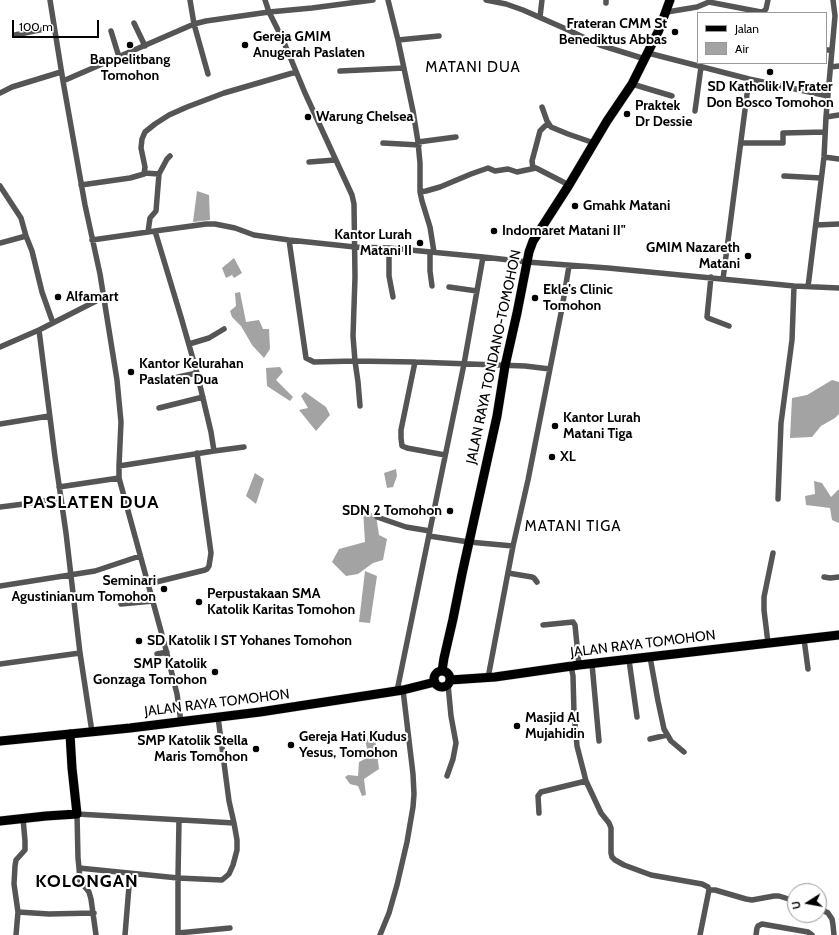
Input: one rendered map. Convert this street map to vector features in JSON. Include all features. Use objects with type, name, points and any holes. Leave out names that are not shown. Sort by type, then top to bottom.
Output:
[{"type":"main road","name":"JALAN RAYA TONDANO-TOMOHON","points":[[442,671],[497,416],[505,366],[529,252],[533,241],[569,185],[607,121],[632,84],[659,30],[670,0]]},
{"type":"main road","name":"JALAN RAYA TOMOHON","points":[[0,741],[218,718],[400,691],[435,682],[442,687],[449,682],[839,635]]},
{"type":"main road","points":[[435,682],[436,674],[442,671],[448,674],[449,682]]},
{"type":"main road","points":[[0,821],[76,814],[70,734]]},
{"type":"street","points":[[50,0],[62,81],[104,297],[117,380],[121,422],[119,478],[167,652],[177,694],[181,722]]},
{"type":"street","points":[[190,0],[194,24],[208,74]]},
{"type":"street","points":[[265,0],[269,12],[283,40],[352,196],[354,204],[356,277],[353,336],[360,406]]},
{"type":"street","points":[[62,81],[194,24],[215,19],[373,0]]},
{"type":"street","points":[[388,0],[413,111],[420,163],[420,192],[433,237],[430,271],[432,286]]},
{"type":"street","points":[[486,0],[506,4],[523,10],[600,45],[828,96]]},
{"type":"street","points":[[540,17],[542,0]]},
{"type":"street","points":[[666,12],[697,7],[709,2],[761,12],[766,9],[768,0]]},
{"type":"street","points":[[808,286],[824,157],[831,67],[829,50],[835,16],[833,0]]},
{"type":"street","points":[[134,23],[145,46]]},
{"type":"street","points":[[15,35],[54,27]]},
{"type":"street","points":[[111,31],[119,57]]},
{"type":"street","points":[[398,40],[439,36]]},
{"type":"street","points":[[831,67],[839,66]]},
{"type":"street","points":[[694,112],[701,67]]},
{"type":"street","points":[[340,71],[404,68]]},
{"type":"street","points":[[0,93],[19,85],[61,72]]},
{"type":"street","points":[[81,185],[130,178],[144,174],[145,167],[141,148],[142,139],[146,132],[155,124],[169,115],[224,93],[296,72]]},
{"type":"street","points":[[723,279],[749,79]]},
{"type":"street","points":[[632,84],[672,96]]},
{"type":"street","points":[[542,107],[548,124],[551,127],[594,143]]},
{"type":"street","points":[[826,117],[839,115]]},
{"type":"street","points":[[533,168],[532,161],[540,131],[548,124]]},
{"type":"street","points":[[741,143],[783,143],[783,133],[825,132]]},
{"type":"street","points":[[384,143],[418,144],[456,137]]},
{"type":"street","points":[[148,232],[150,218],[156,211],[159,174],[167,158],[170,156]]},
{"type":"street","points":[[824,157],[839,159]]},
{"type":"street","points":[[309,162],[335,160]]},
{"type":"street","points":[[420,192],[440,187],[488,168],[495,171],[508,169],[517,172],[536,168],[569,185]]},
{"type":"street","points":[[144,172],[159,174]]},
{"type":"street","points":[[784,176],[821,178]]},
{"type":"street","points":[[0,186],[21,218],[32,251],[42,292],[53,323]]},
{"type":"street","points":[[92,240],[215,224],[235,228],[254,235],[355,247],[390,248],[483,256],[569,266],[711,277],[794,286],[839,288]]},
{"type":"street","points":[[816,225],[839,224]]},
{"type":"street","points":[[155,231],[182,316],[203,397],[214,451]]},
{"type":"street","points":[[0,242],[26,236]]},
{"type":"street","points":[[289,240],[306,358],[314,362],[415,362],[525,366],[550,369]]},
{"type":"street","points":[[390,248],[389,276],[393,297]]},
{"type":"street","points":[[380,935],[392,902],[407,842],[413,807],[413,774],[400,691],[445,454],[464,364],[483,256]]},
{"type":"street","points":[[488,678],[513,546],[550,369],[569,266]]},
{"type":"street","points":[[711,277],[707,317],[729,326]]},
{"type":"street","points":[[778,499],[781,423],[792,340],[794,286]]},
{"type":"street","points":[[449,287],[477,291]]},
{"type":"street","points":[[0,347],[39,330],[104,297]]},
{"type":"street","points":[[189,344],[209,338],[224,329]]},
{"type":"street","points":[[39,330],[80,653],[92,732]]},
{"type":"street","points":[[415,362],[401,430],[402,446],[445,454]]},
{"type":"street","points":[[178,377],[197,373]]},
{"type":"street","points":[[159,408],[203,397]]},
{"type":"street","points":[[0,424],[49,416]]},
{"type":"street","points":[[119,466],[244,447]]},
{"type":"street","points":[[148,584],[205,570],[209,566],[211,554],[197,453]]},
{"type":"street","points":[[59,488],[119,478]]},
{"type":"street","points":[[0,507],[60,498]]},
{"type":"street","points":[[377,518],[406,527],[469,542],[513,546]]},
{"type":"street","points":[[768,643],[764,604],[765,590],[773,553]]},
{"type":"street","points":[[0,586],[95,571],[140,556]]},
{"type":"street","points":[[508,573],[532,577],[537,582]]},
{"type":"street","points":[[824,577],[839,577]]},
{"type":"street","points":[[121,604],[152,601]]},
{"type":"street","points":[[543,626],[572,621],[574,623],[575,666],[573,676],[577,746],[586,781],[601,813],[611,828],[612,857],[614,860],[639,871],[651,875],[702,884],[708,887],[709,890]]},
{"type":"street","points":[[804,639],[808,670]]},
{"type":"street","points":[[157,654],[167,652]]},
{"type":"street","points":[[0,664],[80,653]]},
{"type":"street","points":[[650,657],[664,729],[671,741],[684,752]]},
{"type":"street","points":[[628,660],[637,717]]},
{"type":"street","points":[[592,664],[599,741]]},
{"type":"street","points":[[447,776],[453,759],[456,743],[451,716],[449,682]]},
{"type":"street","points":[[80,868],[178,878],[225,879],[233,865],[237,850],[237,840],[226,783],[218,718]]},
{"type":"street","points":[[650,739],[667,735]]},
{"type":"street","points":[[539,813],[538,796],[541,792],[586,781]]},
{"type":"street","points":[[96,935],[94,913],[89,892],[80,881],[76,814],[234,824]]},
{"type":"street","points":[[16,935],[18,912],[14,884],[15,866],[16,860],[25,850],[24,818]]},
{"type":"street","points":[[179,820],[178,934],[230,928]]},
{"type":"street","points":[[125,935],[130,874]]},
{"type":"street","points":[[709,890],[716,890],[752,900],[774,896],[787,898]]},
{"type":"street","points":[[700,935],[709,890]]},
{"type":"street","points":[[18,912],[49,914],[94,913]]},
{"type":"street","points":[[827,913],[832,919],[834,925],[834,935]]},
{"type":"street","points":[[756,935],[758,926],[762,924],[808,932],[812,935]]},
{"type":"water","points":[[197,191],[209,195],[210,220],[193,222]]},
{"type":"water","points":[[234,258],[242,273],[234,278],[232,275],[226,278],[222,268]]},
{"type":"water","points":[[240,292],[246,322],[259,320],[263,329],[269,329],[270,349],[264,358],[252,345],[241,326],[232,317],[230,311],[236,306],[235,293]]},
{"type":"water","points":[[280,367],[283,372],[276,380],[293,397],[290,401],[267,386],[266,368]]},
{"type":"water","points":[[832,380],[839,382],[839,414],[821,426],[812,437],[790,438],[792,398],[807,395]]},
{"type":"water","points":[[305,392],[326,407],[330,415],[316,431],[299,410],[308,408],[301,396]]},
{"type":"water","points":[[396,469],[397,476],[393,487],[387,488],[384,473]]},
{"type":"water","points":[[255,473],[264,479],[256,504],[246,496]]},
{"type":"water","points":[[814,481],[822,483],[831,497],[839,489],[839,523],[832,520],[830,508],[806,505],[805,496],[815,494]]},
{"type":"water","points":[[363,510],[376,515],[379,535],[387,539],[383,560],[373,563],[358,574],[346,576],[332,562],[339,549],[365,542]]},
{"type":"water","points":[[365,571],[377,576],[370,623],[359,622]]},
{"type":"water","points":[[375,738],[379,769],[364,779],[366,795],[362,796],[358,786],[350,784],[345,777],[348,775],[358,776],[359,762],[369,757],[365,740]]},
{"type":"place","name":"Frateran CMM St Benediktus Abbas","points":[[675,32]]},
{"type":"place","name":"Bappelitbang Tomohon","points":[[130,45]]},
{"type":"place","name":"Gereja GMIM Anugerah Paslaten","points":[[245,45]]},
{"type":"place","name":"SD Katholik IV Frater Don Bosco Tomohon","points":[[770,72]]},
{"type":"place","name":"Praktek Dr Dessie","points":[[627,114]]},
{"type":"place","name":"Warung Chelsea","points":[[308,117]]},
{"type":"place","name":"Gmahk Matani","points":[[575,206]]},
{"type":"place","name":"Indomaret Matani II\"","points":[[494,231]]},
{"type":"place","name":"Kantor Lurah Matani II","points":[[420,243]]},
{"type":"place","name":"GMIM Nazareth Matani","points":[[748,256]]},
{"type":"place","name":"Alfamart","points":[[58,297]]},
{"type":"place","name":"Ekle's Clinic Tomohon","points":[[535,298]]},
{"type":"place","name":"Kantor Kelurahan Paslaten Dua","points":[[131,372]]},
{"type":"place","name":"Kantor Lurah Matani Tiga","points":[[555,426]]},
{"type":"place","name":"XL","points":[[552,457]]},
{"type":"place","name":"SDN 2 Tomohon","points":[[450,511]]},
{"type":"place","name":"Seminari Agustinianum Tomohon","points":[[164,589]]},
{"type":"place","name":"Perpustakaan SMA Katolik Karitas Tomohon","points":[[199,602]]},
{"type":"place","name":"SD Katolik I ST Yohanes Tomohon","points":[[139,641]]},
{"type":"place","name":"SMP Katolik Gonzaga Tomohon","points":[[215,672]]},
{"type":"place","name":"Masjid Al Mujahidin","points":[[517,726]]},
{"type":"place","name":"Gereja Hati Kudus Yesus, Tomohon","points":[[291,745]]},
{"type":"place","name":"SMP Katolik Stella Maris Tomohon","points":[[256,749]]},
{"type":"district","name":"MATANI DUA","points":[[473,68]]},
{"type":"district","name":"PASLATEN DUA","points":[[91,503]]},
{"type":"district","name":"MATANI TIGA","points":[[573,527]]},
{"type":"district","name":"KOLONGAN","points":[[87,882]]}]
